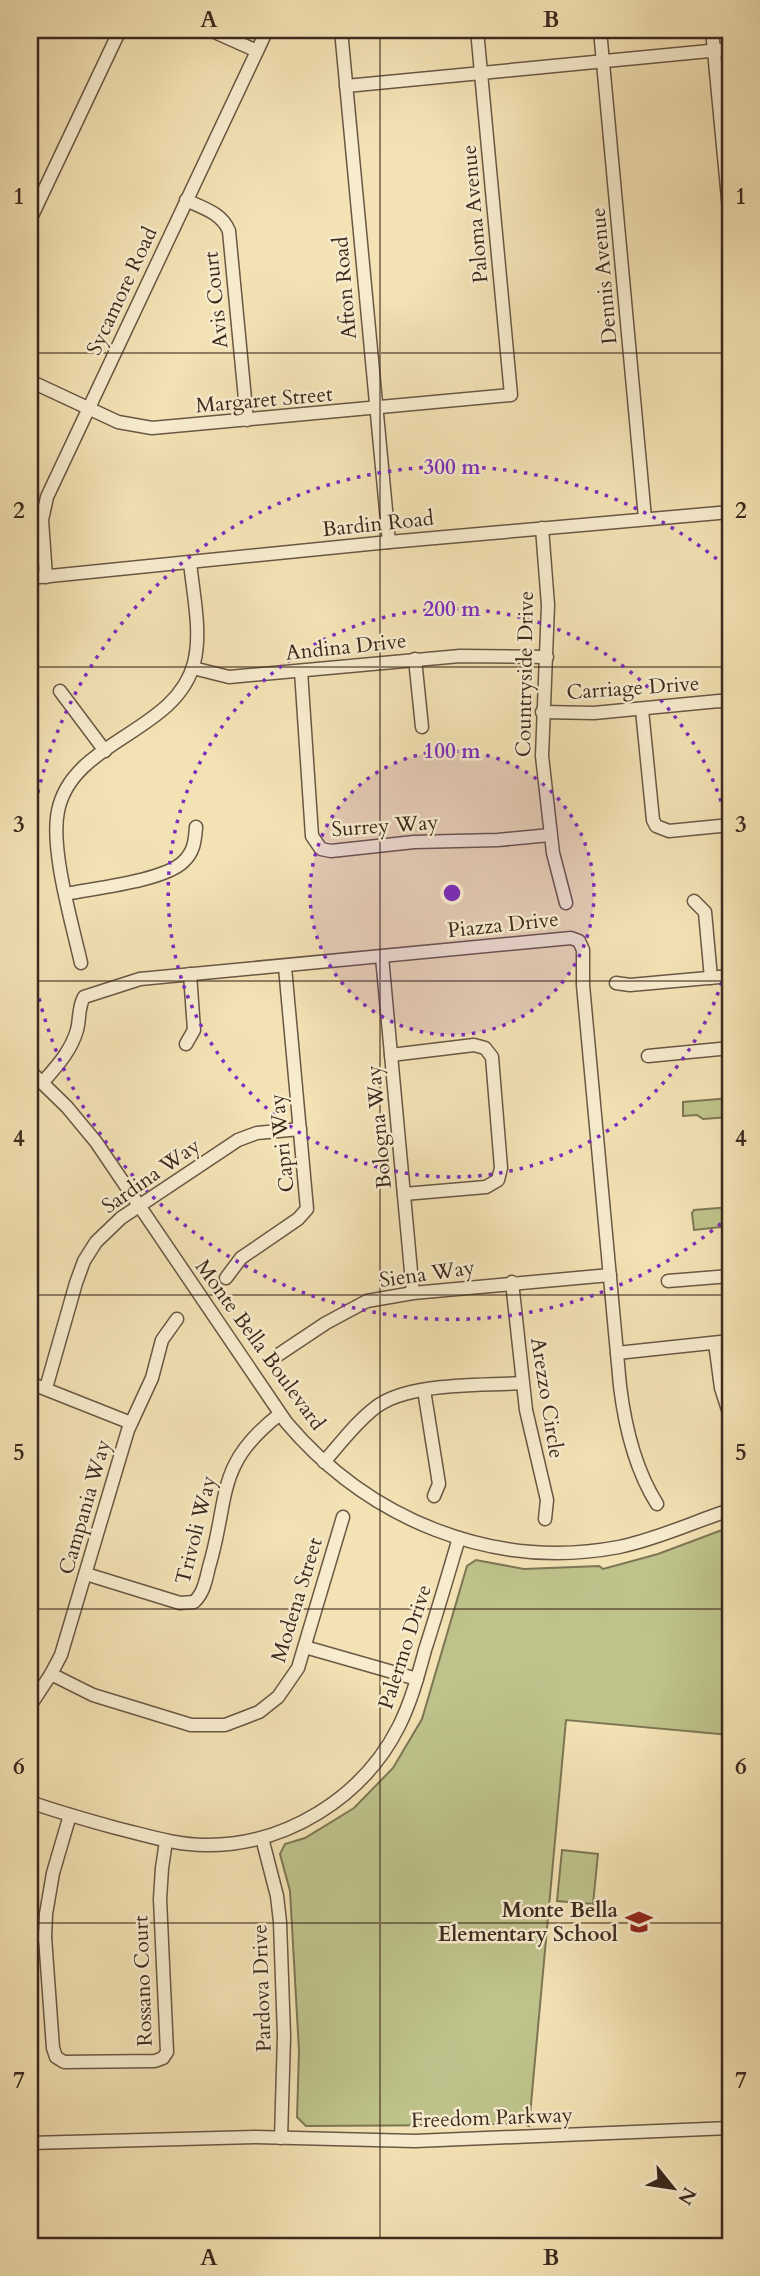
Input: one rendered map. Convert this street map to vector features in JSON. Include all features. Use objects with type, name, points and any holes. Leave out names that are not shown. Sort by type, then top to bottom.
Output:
[{"type":"street","points":[[30,220],[120,30]]},
{"type":"street","points":[[210,30],[257,51]]},
{"type":"street","name":"Sycamore Road","points":[[46,577],[42,528],[44,505],[267,30]]},
{"type":"street","name":"Afton Road","points":[[341,30],[389,542]]},
{"type":"street","name":"Paloma Avenue","points":[[477,30],[511,395]]},
{"type":"street","name":"Dennis Avenue","points":[[600,30],[645,518]]},
{"type":"street","points":[[712,30],[730,220]]},
{"type":"street","points":[[346,86],[730,49]]},
{"type":"street","name":"Avis Court","points":[[186,200],[218,215],[229,231],[247,420]]},
{"type":"street","name":"Margaret Street","points":[[30,381],[118,422],[145,428],[511,395]]},
{"type":"street","name":"Bardin Road","points":[[30,578],[389,542],[730,512]]},
{"type":"street","name":"Countryside Drive","points":[[542,528],[548,605],[542,756],[550,835],[566,902]]},
{"type":"street","points":[[81,963],[56,838],[55,825],[60,802],[74,777],[171,701],[193,668],[197,637],[190,562]]},
{"type":"street","name":"Andina Drive","points":[[193,668],[229,677],[415,659],[480,655],[547,657]]},
{"type":"street","points":[[415,659],[422,727]]},
{"type":"street","name":"Surrey Way","points":[[301,671],[312,836],[321,849],[331,851],[414,842],[498,840],[550,835]]},
{"type":"street","points":[[60,691],[105,751]]},
{"type":"street","name":"Carriage Drive","points":[[542,712],[594,713],[728,701]]},
{"type":"street","points":[[642,709],[653,820],[656,826],[665,831],[730,825]]},
{"type":"street","points":[[66,894],[156,876],[173,869],[184,861],[194,848],[196,827]]},
{"type":"street","points":[[694,901],[705,912],[711,978]]},
{"type":"street","name":"Piazza Drive","points":[[43,1082],[72,1045],[84,997],[140,979],[571,938],[579,941],[583,950],[583,985],[626,1425],[642,1477],[657,1504]]},
{"type":"street","name":"Bologna Way","points":[[382,957],[413,1293]]},
{"type":"street","name":"Capri Way","points":[[226,1278],[241,1258],[298,1219],[307,1209],[285,967]]},
{"type":"street","points":[[186,1044],[194,1030],[190,974]]},
{"type":"street","points":[[616,983],[629,985],[730,976]]},
{"type":"street","points":[[391,1055],[474,1045],[485,1048],[492,1057],[501,1168],[498,1181],[486,1187],[404,1194]]},
{"type":"street","points":[[648,1056],[730,1048]]},
{"type":"street","name":"Monte Bella Boulevard","points":[[30,1071],[82,1124],[280,1414],[324,1462],[351,1485],[394,1511],[434,1530],[459,1538],[529,1551],[603,1549],[649,1540],[730,1510]]},
{"type":"street","name":"Sardina Way","points":[[47,1388],[84,1261],[103,1234],[121,1218],[238,1140],[257,1133],[300,1129]]},
{"type":"street","name":"Siena Way","points":[[278,1355],[346,1310],[367,1301],[413,1293],[610,1275]]},
{"type":"street","points":[[668,1281],[730,1276]]},
{"type":"street","name":"Arezzo Circle","points":[[512,1283],[530,1435],[547,1500],[545,1520]]},
{"type":"street","name":"Campania Way","points":[[30,1706],[51,1674],[64,1645],[131,1423],[152,1378],[165,1334],[177,1319]]},
{"type":"street","points":[[617,1353],[730,1342]]},
{"type":"street","points":[[715,1343],[721,1388],[730,1416]]},
{"type":"street","points":[[324,1462],[377,1406],[401,1394],[522,1382]]},
{"type":"street","points":[[30,1383],[131,1423]]},
{"type":"street","points":[[424,1390],[439,1484],[434,1496]]},
{"type":"street","name":"Trivoli Way","points":[[86,1574],[180,1603],[194,1602],[201,1594],[212,1556],[224,1491],[233,1466],[248,1443],[280,1414]]},
{"type":"street","name":"Modena Street","points":[[51,1674],[93,1695],[191,1725],[215,1726],[247,1718],[278,1698],[298,1668],[343,1517]]},
{"type":"street","name":"Palermo Drive","points":[[30,1802],[166,1841],[205,1845],[262,1838],[315,1815],[355,1785],[392,1739],[416,1679],[459,1538]]},
{"type":"street","points":[[305,1647],[416,1679]]},
{"type":"street","name":"Rossano Court","points":[[70,1815],[48,1892],[45,1937],[52,2042],[56,2057],[64,2062],[155,2061],[163,2058],[168,2047],[160,1899],[166,1841]]},
{"type":"street","name":"Pardova Drive","points":[[262,1838],[280,1922],[284,2036],[281,2138]]},
{"type":"street","points":[[30,1937],[45,1937]]},
{"type":"street","name":"Freedom Parkway","points":[[30,2143],[255,2137],[415,2141],[730,2128]]},
{"type":"green space","points":[[730,1098],[730,1117],[703,1119],[697,1115],[683,1116],[683,1102]]},
{"type":"green space","points":[[730,1207],[730,1226],[694,1230],[694,1210]]},
{"type":"green space","points":[[730,1527],[730,1735],[566,1720],[529,2126],[522,2123],[306,2126],[297,2117],[299,2051],[290,1891],[280,1854],[285,1844],[305,1838],[354,1808],[393,1768],[422,1719],[467,1566],[476,1560],[524,1569],[599,1566],[603,1569],[658,1554]]},
{"type":"green space","points":[[562,1850],[598,1854],[593,1904],[557,1901]]},
{"type":"place","name":"Monte Bella Elementary School","points":[[639,1922]]}]
